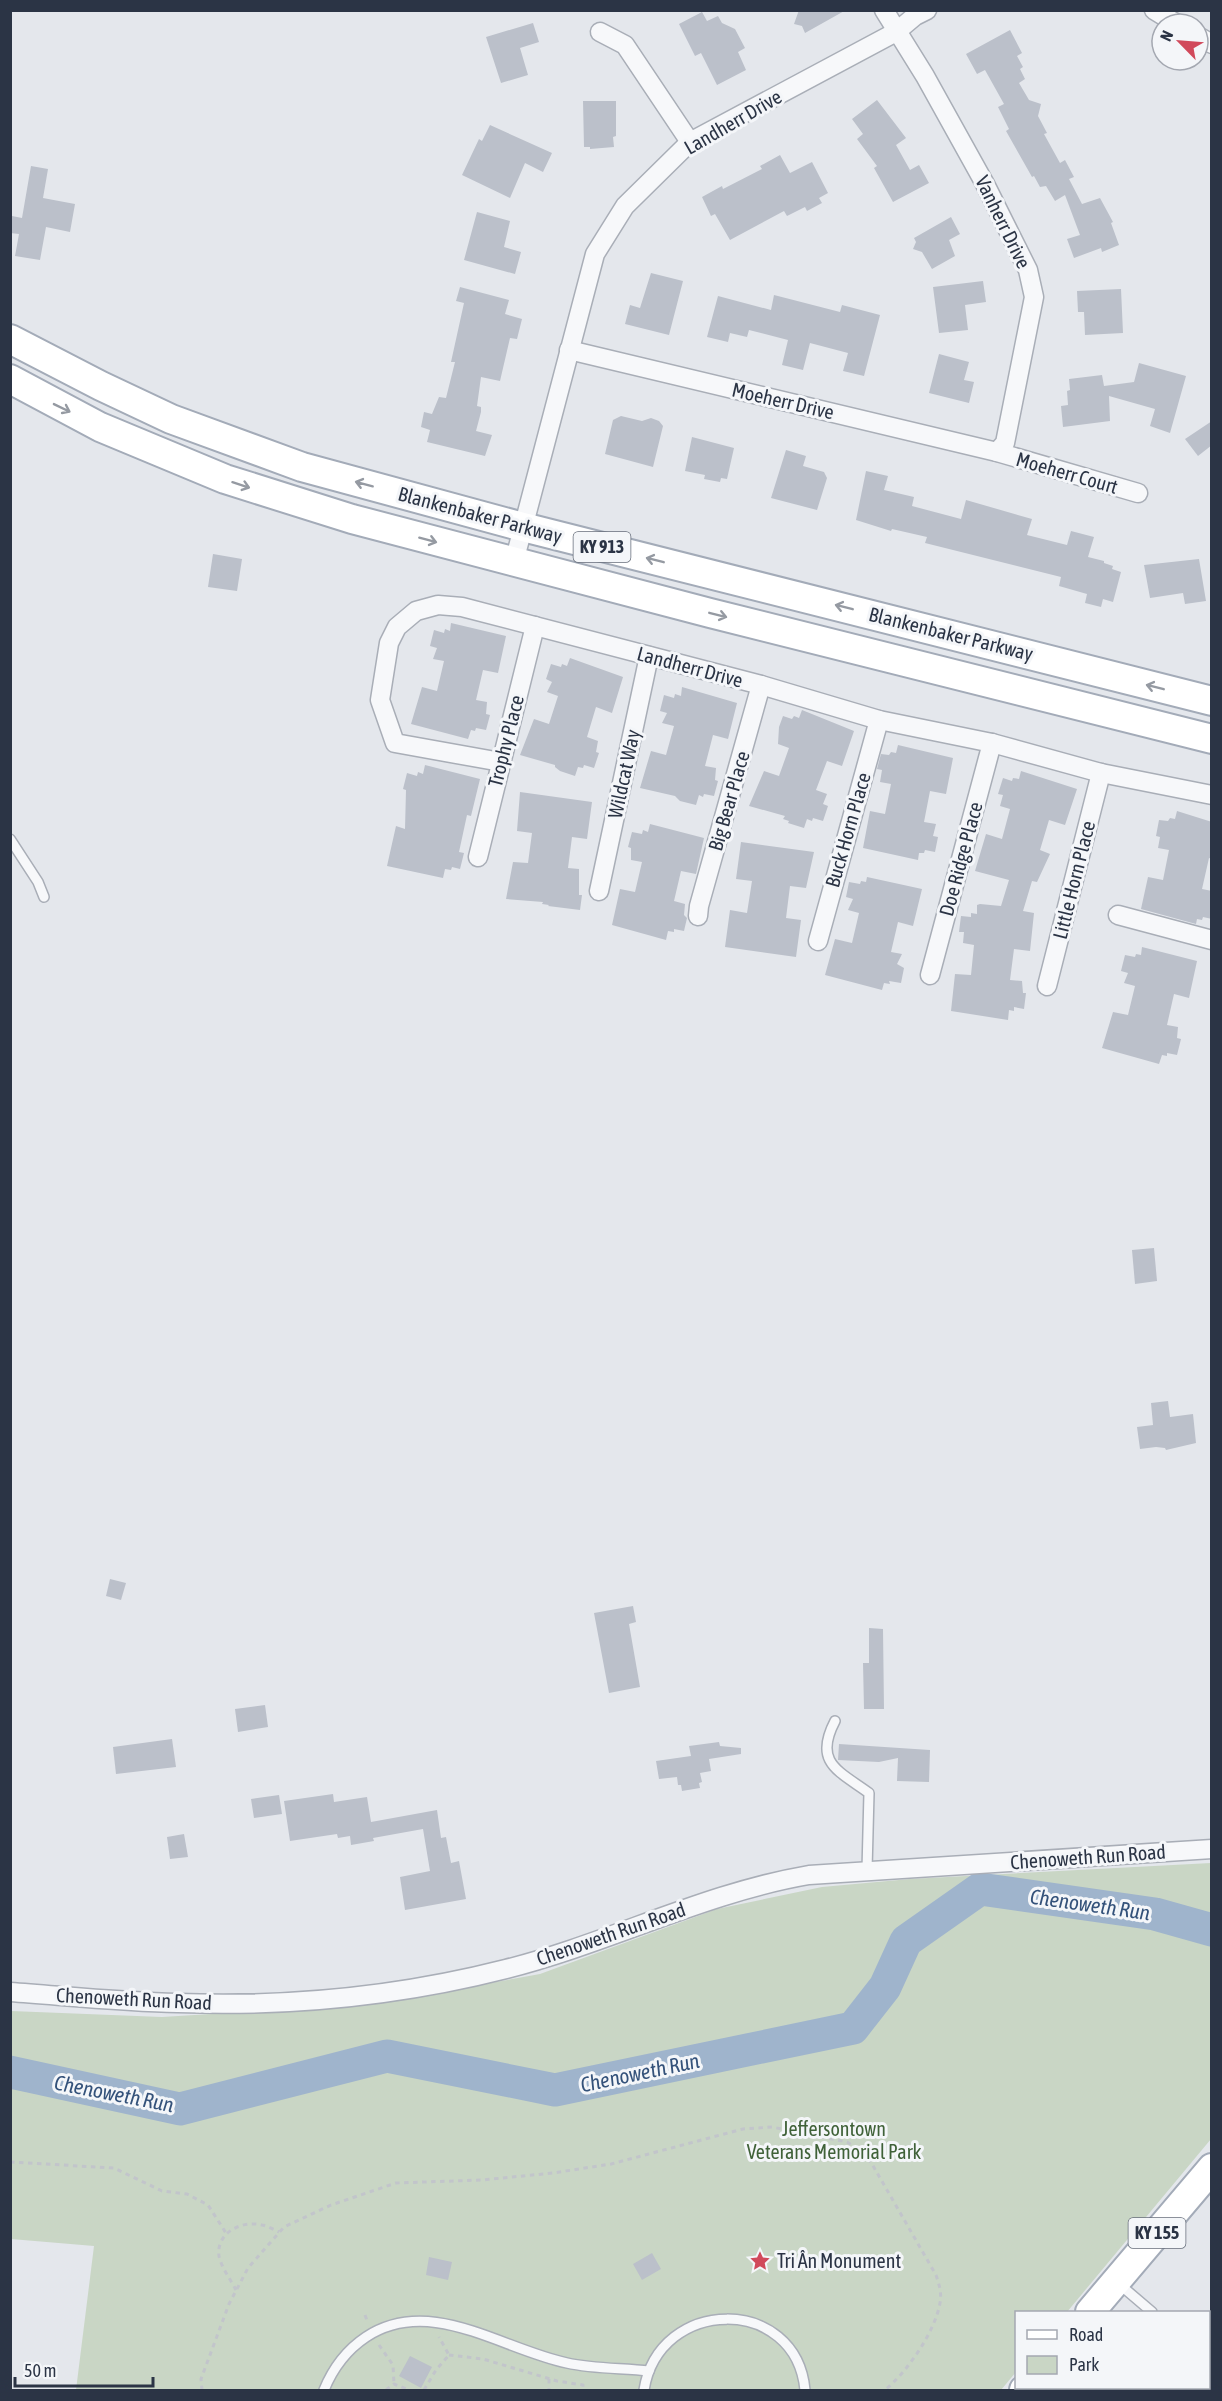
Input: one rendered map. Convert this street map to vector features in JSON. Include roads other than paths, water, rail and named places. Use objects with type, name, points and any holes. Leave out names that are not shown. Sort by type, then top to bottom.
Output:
[{"type":"main road","name":"Blankenbaker Parkway","points":[[10,339],[161,415],[302,467],[524,527],[1212,701]]},
{"type":"main road","name":"Blankenbaker Parkway","points":[[10,379],[100,426],[225,479],[352,519],[1212,739]]},
{"type":"main road","name":"KY 155","points":[[1092,2311],[1212,2168]]},
{"type":"street","name":"Vanherr Drive","points":[[884,10],[925,76],[980,174],[1028,270],[1034,297],[1030,323],[1005,443],[997,452]]},
{"type":"street","name":"Landherr Drive","points":[[514,562],[595,254],[625,206],[690,142],[896,32],[915,16],[927,10]]},
{"type":"street","points":[[600,32],[625,45],[690,142]]},
{"type":"street","name":"Moeherr Drive","points":[[569,350],[997,452]]},
{"type":"street","name":"Moeherr Court","points":[[997,452],[1138,493]]},
{"type":"street","name":"Landherr Drive","points":[[501,762],[400,746],[394,743],[380,700],[388,643],[397,627],[416,611],[438,605],[462,607],[761,686],[879,720],[992,743],[1101,773],[1212,795]]},
{"type":"street","name":"Trophy Place","points":[[478,857],[535,626]]},
{"type":"street","name":"Wildcat Way","points":[[599,891],[649,656]]},
{"type":"street","name":"Big Bear Place","points":[[698,916],[761,686]]},
{"type":"street","name":"Buck Horn Place","points":[[818,941],[879,720]]},
{"type":"street","name":"Doe Ridge Place","points":[[930,975],[992,743]]},
{"type":"street","name":"Little Horn Place","points":[[1047,986],[1101,773]]},
{"type":"street","points":[[1118,915],[1212,940]]},
{"type":"street","name":"Chenoweth Run Road","points":[[10,1992],[181,2004],[334,1999],[425,1986],[517,1966],[574,1949],[722,1896],[774,1881],[867,1870],[1212,1849]]},
{"type":"lane","points":[[10,839],[38,882],[44,897]]},
{"type":"lane","points":[[835,1720],[826,1737],[828,1760],[836,1769],[869,1793],[867,1870]]},
{"type":"lane","points":[[1116,2281],[1150,2311]]},
{"type":"lane","points":[[645,2391],[649,2371],[663,2348],[683,2331],[698,2323],[732,2318],[765,2328],[779,2338],[799,2366],[805,2391]]},
{"type":"lane","points":[[324,2391],[342,2356],[373,2333],[402,2321],[431,2320],[445,2323],[521,2350],[567,2363],[649,2371]]},
{"type":"waterway","name":"Chenoweth Run","points":[[10,2072],[180,2109],[387,2056],[555,2090],[853,2028],[885,1987],[906,1941],[980,1889],[1155,1914],[1212,1930]]},
{"type":"place","name":"Tri Ân Monument","points":[[760,2261]]},
{"type":"park label","name":"Jeffersontown Veterans Memorial Park","points":[[834,2140]]}]
